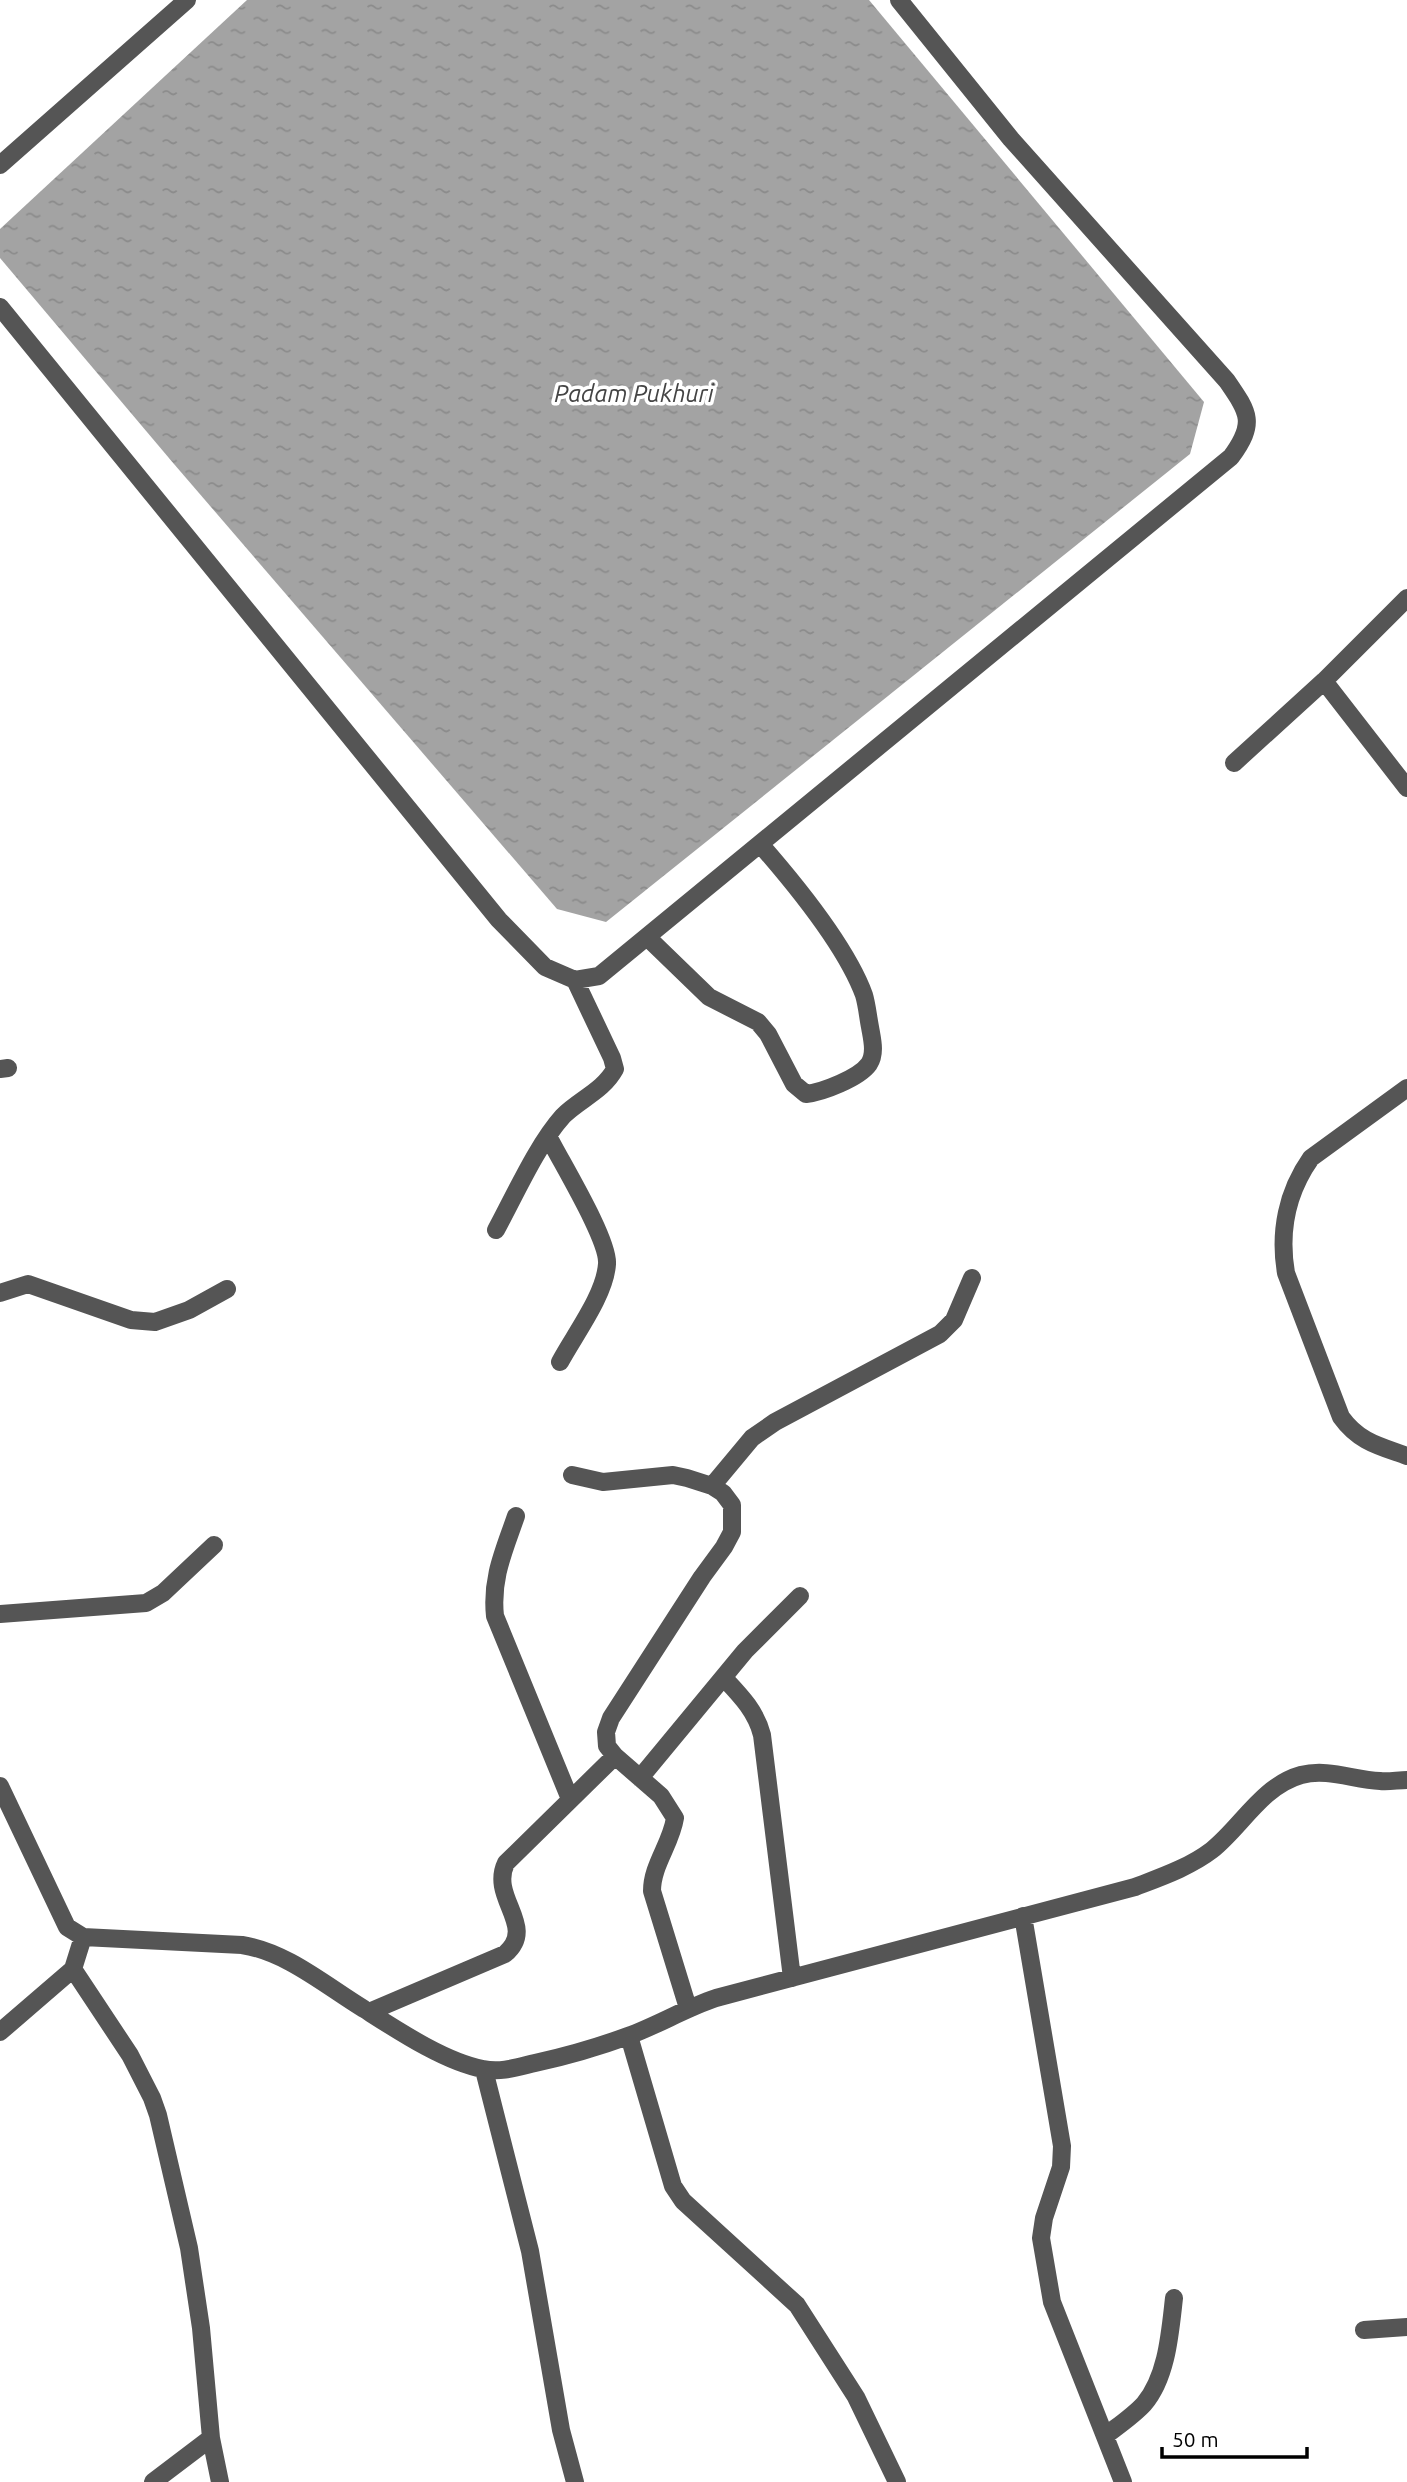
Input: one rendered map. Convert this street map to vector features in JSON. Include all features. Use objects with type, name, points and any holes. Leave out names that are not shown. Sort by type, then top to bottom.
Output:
[{"type":"street","points":[[0,166],[187,0]]},
{"type":"street","points":[[0,307],[499,920],[545,967],[575,980],[599,976],[1231,457],[1245,439],[1248,420],[1241,401],[1227,381],[1011,139],[899,0]]},
{"type":"street","points":[[1234,763],[1324,681],[1407,598]]},
{"type":"street","points":[[1324,681],[1407,788]]},
{"type":"street","points":[[647,937],[709,997],[758,1022],[768,1034],[794,1084],[806,1094],[818,1092],[856,1075],[869,1063],[874,1047],[864,996],[829,933],[793,881],[760,844]]},
{"type":"street","points":[[496,1230],[548,1136],[564,1115],[608,1082],[615,1069],[575,980]]},
{"type":"street","points":[[1407,1088],[1311,1158],[1300,1174],[1289,1199],[1282,1251],[1286,1273],[1340,1417],[1363,1440],[1407,1456]]},
{"type":"street","points":[[548,1136],[604,1243],[607,1263],[602,1287],[560,1362]]},
{"type":"street","points":[[712,1486],[752,1437],[775,1422],[940,1334],[954,1320],[972,1278]]},
{"type":"street","points":[[0,1293],[28,1284],[131,1320],[155,1322],[189,1310],[227,1289]]},
{"type":"street","points":[[572,1475],[603,1482],[673,1475],[712,1486],[723,1493],[732,1505],[732,1532],[611,1718],[606,1732],[607,1746],[614,1756],[661,1796],[675,1818],[673,1831],[652,1878],[652,1891],[688,2008]]},
{"type":"street","points":[[516,1516],[492,1594],[495,1616],[570,1799]]},
{"type":"street","points":[[0,1614],[146,1603],[163,1593],[214,1545]]},
{"type":"street","points":[[640,1778],[745,1651],[800,1596]]},
{"type":"street","points":[[724,1678],[751,1709],[760,1728],[792,1978]]},
{"type":"street","points":[[369,2012],[505,1954],[512,1948],[517,1938],[517,1927],[501,1885],[501,1874],[506,1863],[614,1756]]},
{"type":"street","points":[[0,1786],[67,1927],[83,1937],[261,1948],[452,2060],[484,2070],[502,2070],[566,2056],[629,2035],[688,2008],[1135,1887],[1167,1875],[1212,1850],[1269,1793],[1285,1781],[1302,1775],[1324,1773],[1381,1781],[1407,1780]]},
{"type":"street","points":[[1023,1916],[1062,2146],[1061,2167],[1044,2218],[1041,2238],[1052,2302],[1123,2482]]},
{"type":"street","points":[[0,2032],[73,1969],[83,1937]]},
{"type":"street","points":[[73,1969],[130,2055],[158,2115],[189,2248],[201,2328],[211,2438],[220,2482]]},
{"type":"street","points":[[629,2035],[673,2186],[683,2201],[797,2305],[856,2397],[897,2482]]},
{"type":"street","points":[[484,2070],[530,2251],[561,2430],[575,2482]]},
{"type":"street","points":[[1105,2436],[1143,2405],[1154,2390],[1168,2346],[1174,2298]]},
{"type":"street","points":[[1364,2330],[1407,2327]]},
{"type":"street","points":[[153,2482],[211,2438]]},
{"type":"water","name":"Padam Pukhuri","points":[[247,0],[869,0],[1204,402],[1190,454],[606,922],[557,909],[0,258],[0,229]]}]
